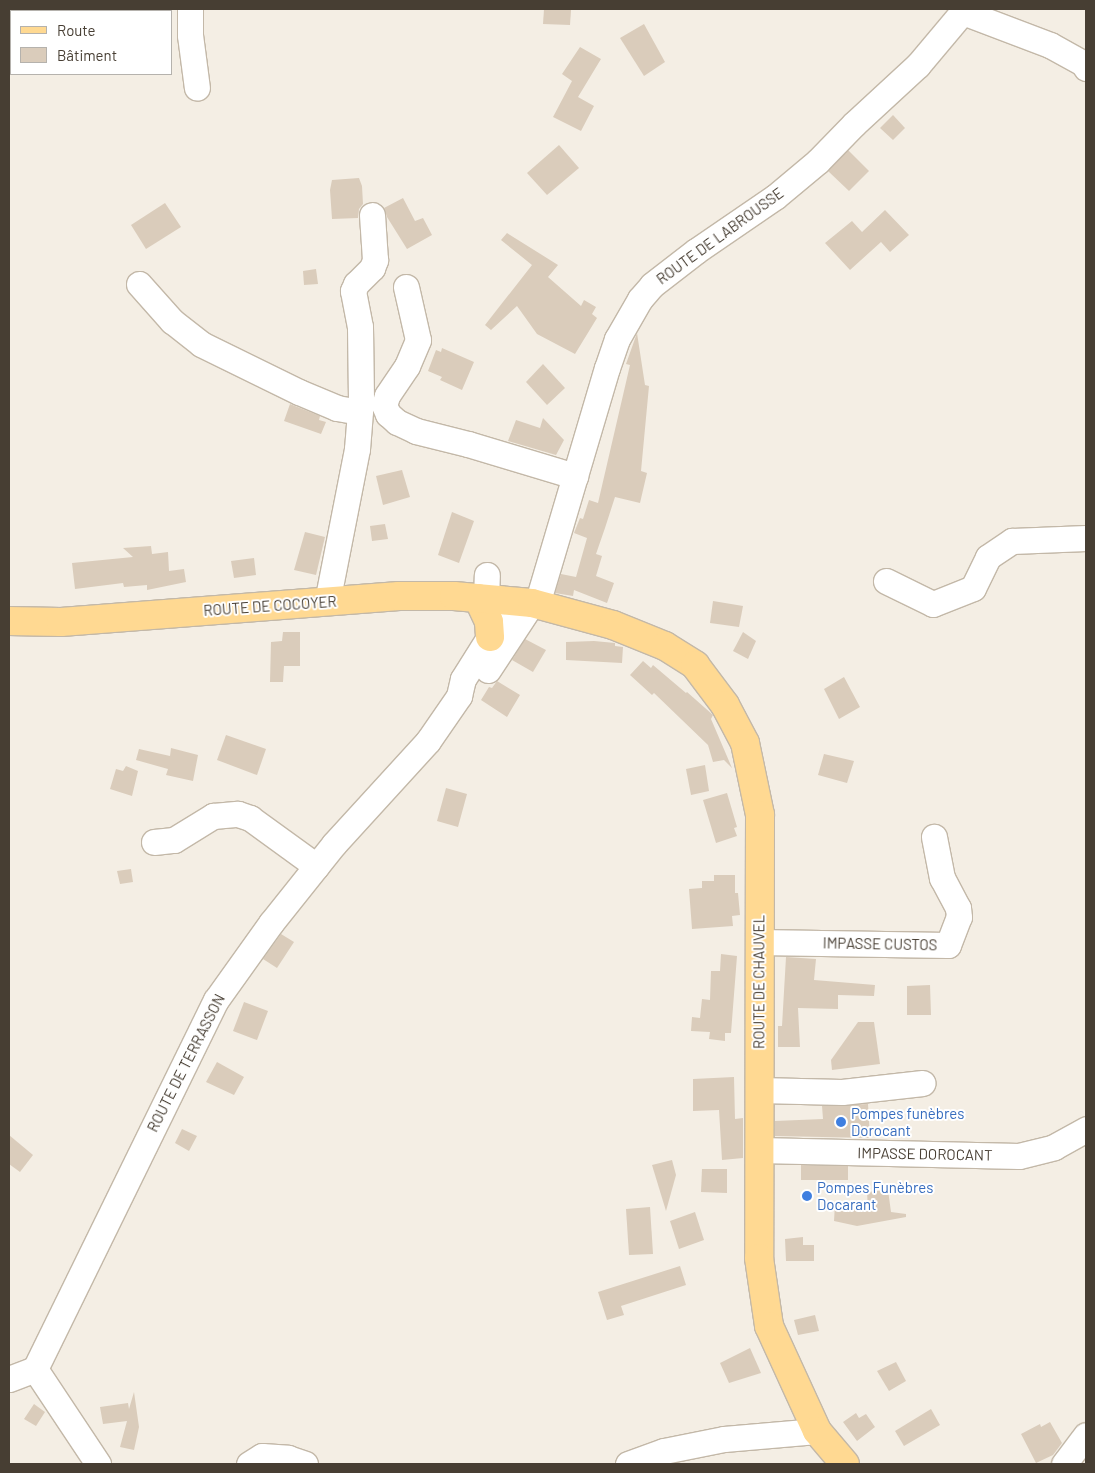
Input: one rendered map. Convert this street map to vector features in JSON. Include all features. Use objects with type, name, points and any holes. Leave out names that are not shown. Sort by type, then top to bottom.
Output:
[{"type":"main road","name":"ROUTE DE COCOYER","points":[[9,621],[60,622],[399,596],[505,597]]},
{"type":"main road","points":[[490,637],[489,622],[505,597]]},
{"type":"main road","name":"ROUTE DE CHAUVEL","points":[[505,597],[613,625],[664,646],[696,665],[725,705],[745,743],[760,815],[758,942],[759,1258],[769,1326],[816,1431],[845,1464]]},
{"type":"street","points":[[190,9],[190,35],[197,88]]},
{"type":"street","points":[[964,10],[1050,45],[1082,63],[1086,68]]},
{"type":"street","name":"ROUTE DE LABROUSSE","points":[[505,597],[575,476],[617,339],[640,299],[652,285],[696,251],[775,197],[818,161],[854,124],[918,65],[964,10]]},
{"type":"street","points":[[327,602],[357,448],[360,412],[360,326],[353,291],[356,284],[372,268],[375,260],[372,215]]},
{"type":"street","points":[[138,284],[172,321],[202,344],[299,392],[337,408],[360,412]]},
{"type":"street","points":[[406,287],[418,340],[407,366],[387,396],[384,405],[388,414],[397,422],[416,431],[468,444],[575,476]]},
{"type":"street","points":[[886,581],[933,604],[973,588],[988,557],[1012,541],[1086,538]]},
{"type":"street","name":"ROUTE DE TERRASSON","points":[[459,696],[476,686],[505,597]]},
{"type":"street","name":"ROUTE DE TERRASSON","points":[[35,1369],[216,1000],[316,866],[428,741],[459,696],[463,679],[490,637]]},
{"type":"street","points":[[154,842],[174,840],[213,816],[224,813],[238,814],[250,818],[316,866]]},
{"type":"street","name":"IMPASSE CUSTOS","points":[[758,942],[948,945],[959,917],[958,908],[942,878],[934,837]]},
{"type":"street","points":[[759,1090],[842,1092],[922,1083]]},
{"type":"street","name":"IMPASSE DOROCANT","points":[[759,1150],[1019,1156],[1054,1147],[1086,1129]]},
{"type":"street","points":[[9,1379],[35,1369],[98,1464]]},
{"type":"street","points":[[628,1464],[664,1451],[724,1439],[816,1431]]},
{"type":"street","points":[[1064,1464],[1086,1435]]},
{"type":"street","points":[[249,1464],[262,1456],[288,1458],[305,1464]]},
{"type":"building","points":[[544,9],[571,10],[570,25],[543,24]]},
{"type":"building","points":[[644,24],[665,62],[644,76],[620,38]]},
{"type":"building","points":[[580,47],[601,59],[578,97],[594,106],[581,131],[553,117],[572,81],[562,74]]},
{"type":"building","points":[[893,115],[905,128],[893,140],[880,128]]},
{"type":"building","points":[[559,145],[579,168],[547,195],[527,173]]},
{"type":"building","points":[[848,150],[869,171],[849,191],[828,171]]},
{"type":"building","points":[[359,178],[362,186],[363,204],[359,209],[358,218],[332,219],[330,190],[332,180]]},
{"type":"building","points":[[403,198],[415,221],[423,218],[432,235],[407,249],[387,217],[384,208]]},
{"type":"building","points":[[165,203],[181,227],[146,249],[131,225]]},
{"type":"building","points":[[885,210],[909,235],[890,252],[881,242],[850,270],[825,243],[852,221],[862,232]]},
{"type":"building","points":[[507,233],[558,265],[548,277],[581,306],[584,300],[596,307],[592,314],[597,318],[575,354],[537,334],[517,306],[491,330],[485,325],[532,265],[501,240]]},
{"type":"building","points":[[316,269],[318,284],[304,285],[303,271]]},
{"type":"building","points":[[637,333],[645,385],[649,386],[641,471],[647,473],[640,503],[615,497],[596,554],[602,556],[596,576],[614,583],[607,603],[574,590],[573,596],[555,593],[561,574],[576,577],[587,538],[574,533],[580,518],[583,519],[589,500],[598,503],[630,365],[626,364]]},
{"type":"building","points":[[442,348],[474,362],[462,390],[440,380],[442,377],[428,371],[436,350],[441,352]]},
{"type":"building","points":[[543,364],[565,388],[547,405],[526,382]]},
{"type":"building","points":[[290,404],[320,416],[319,420],[326,422],[321,434],[284,421]]},
{"type":"building","points":[[543,418],[564,440],[556,455],[508,441],[516,420],[540,428]]},
{"type":"building","points":[[402,470],[410,497],[383,505],[376,476]]},
{"type":"building","points":[[452,512],[474,521],[459,563],[438,555]]},
{"type":"building","points":[[385,524],[388,539],[372,541],[370,526]]},
{"type":"building","points":[[305,532],[325,537],[316,575],[294,570]]},
{"type":"building","points":[[151,546],[152,554],[168,552],[169,571],[184,569],[186,582],[147,590],[147,585],[124,587],[123,583],[75,589],[72,563],[133,557],[123,548]]},
{"type":"building","points":[[254,558],[256,575],[234,578],[231,561]]},
{"type":"building","points":[[713,601],[743,606],[739,627],[710,623]]},
{"type":"building","points":[[283,632],[300,632],[300,666],[284,666],[283,682],[270,682],[271,642],[282,641]]},
{"type":"building","points":[[743,632],[756,641],[748,659],[733,651]]},
{"type":"building","points":[[525,639],[546,650],[533,672],[512,660]]},
{"type":"building","points":[[594,641],[615,643],[615,646],[623,647],[622,663],[566,660],[566,642]]},
{"type":"building","points":[[643,661],[651,668],[653,665],[713,715],[711,719],[732,768],[724,760],[713,762],[708,745],[654,693],[652,695],[630,675]]},
{"type":"building","points":[[844,677],[860,707],[839,719],[824,689]]},
{"type":"building","points":[[497,681],[520,695],[507,717],[481,700],[489,687],[492,688]]},
{"type":"building","points":[[226,735],[266,749],[257,775],[217,760]]},
{"type":"building","points":[[171,748],[198,755],[193,781],[166,775],[168,769],[136,760],[139,749],[170,756]]},
{"type":"building","points":[[824,754],[854,761],[847,783],[818,775]]},
{"type":"building","points":[[705,765],[709,791],[691,795],[686,769]]},
{"type":"building","points":[[126,766],[138,771],[132,796],[110,789],[116,769],[123,771]]},
{"type":"building","points":[[446,788],[467,794],[458,827],[437,821]]},
{"type":"building","points":[[727,793],[737,827],[734,828],[737,836],[716,843],[703,800]]},
{"type":"building","points":[[131,869],[133,882],[120,884],[117,871]]},
{"type":"building","points":[[714,875],[735,875],[735,893],[738,893],[740,915],[732,916],[733,926],[692,929],[689,889],[702,888],[702,881],[714,881]]},
{"type":"building","points":[[281,934],[294,942],[277,968],[263,959]]},
{"type":"building","points":[[721,954],[737,956],[731,1033],[725,1033],[725,1041],[709,1039],[710,1032],[691,1031],[692,1017],[700,1018],[702,999],[710,1000],[711,971],[720,971]]},
{"type":"building","points":[[786,957],[816,959],[814,980],[875,985],[874,996],[838,995],[838,1009],[798,1008],[800,1047],[778,1047],[778,1026],[782,1026]]},
{"type":"building","points":[[930,985],[931,1015],[907,1015],[907,986]]},
{"type":"building","points":[[244,1002],[268,1011],[257,1040],[233,1031]]},
{"type":"building","points":[[858,1022],[874,1022],[880,1064],[832,1070],[831,1060]]},
{"type":"building","points":[[217,1062],[244,1077],[234,1095],[206,1082]]},
{"type":"building","points":[[734,1077],[735,1119],[743,1118],[743,1158],[722,1160],[719,1110],[693,1111],[693,1079]]},
{"type":"building","points":[[868,1104],[870,1138],[775,1136],[775,1121],[823,1119],[822,1106]]},
{"type":"building","points":[[182,1129],[197,1136],[189,1151],[175,1143]]},
{"type":"building","points":[[9,1135],[33,1155],[20,1172],[9,1164]]},
{"type":"building","points":[[672,1160],[676,1175],[666,1211],[652,1165]]},
{"type":"building","points":[[801,1165],[848,1166],[848,1180],[801,1180]]},
{"type":"building","points":[[702,1169],[727,1169],[727,1193],[701,1192]]},
{"type":"building","points":[[888,1190],[891,1212],[906,1214],[906,1217],[857,1226],[834,1221],[835,1204],[868,1209],[867,1192]]},
{"type":"building","points":[[650,1207],[653,1254],[629,1255],[626,1209]]},
{"type":"building","points":[[695,1212],[704,1240],[679,1249],[670,1221]]},
{"type":"building","points":[[803,1237],[803,1245],[814,1245],[814,1261],[786,1261],[785,1239]]},
{"type":"building","points":[[680,1266],[686,1285],[621,1306],[624,1315],[607,1320],[598,1292]]},
{"type":"building","points":[[815,1315],[819,1331],[798,1335],[794,1320]]},
{"type":"building","points":[[750,1348],[761,1373],[729,1383],[720,1363]]},
{"type":"building","points":[[896,1362],[906,1381],[889,1391],[877,1371]]},
{"type":"building","points":[[134,1392],[139,1427],[134,1450],[120,1447],[127,1421],[103,1424],[100,1407],[128,1403],[129,1409]]},
{"type":"building","points":[[34,1404],[45,1412],[36,1426],[24,1419]]},
{"type":"building","points":[[931,1409],[940,1425],[904,1446],[895,1431]]},
{"type":"building","points":[[856,1413],[859,1418],[866,1414],[875,1427],[857,1441],[843,1422]]},
{"type":"building","points":[[1050,1422],[1062,1443],[1053,1455],[1036,1463],[1021,1434],[1040,1424],[1041,1427]]},
{"type":"place","name":"Pompes funèbres Dorocant","points":[[841,1122]]},
{"type":"place","name":"Pompes Funèbres Docarant","points":[[807,1196]]}]
